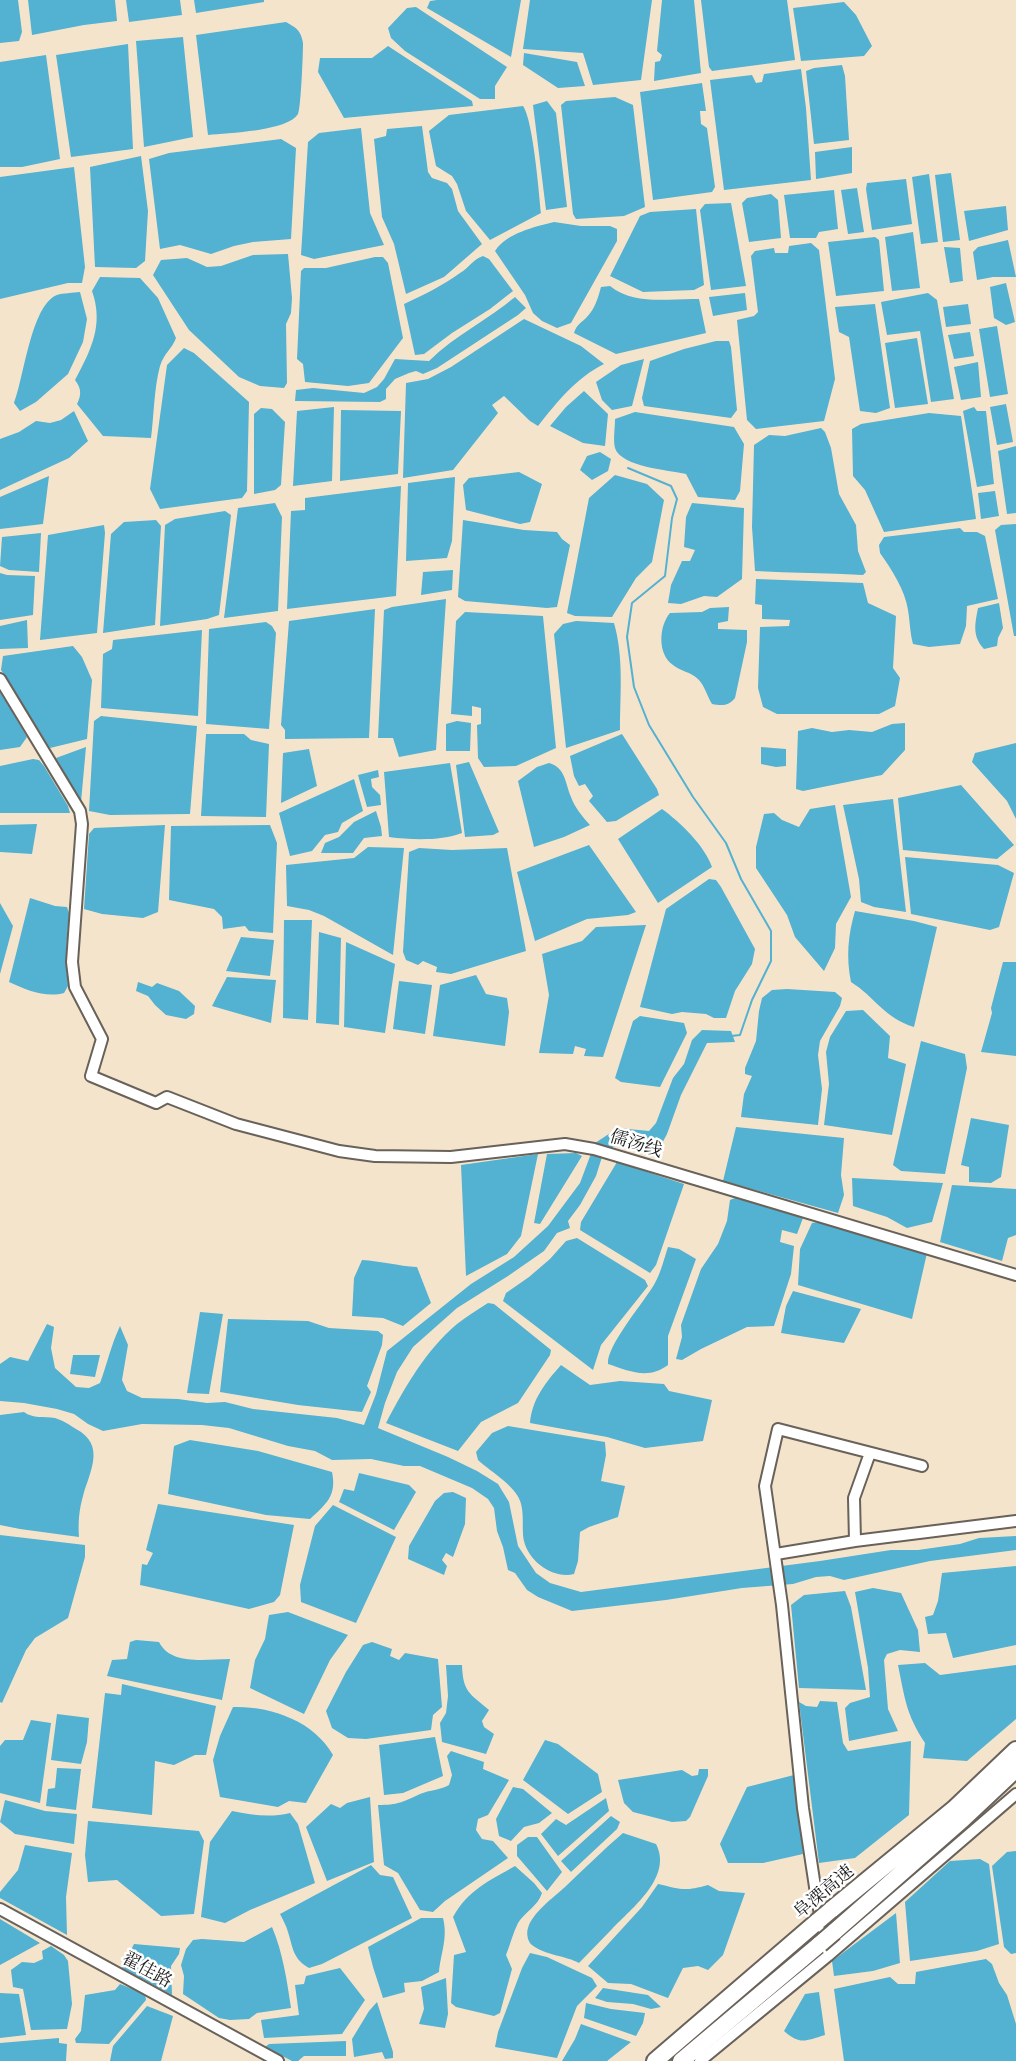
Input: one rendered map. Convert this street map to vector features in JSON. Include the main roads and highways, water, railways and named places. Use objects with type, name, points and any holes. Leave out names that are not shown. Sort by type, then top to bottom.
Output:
[{"type":"highway","name":"阜溧高速","points":[[655,2061],[954,1809],[1016,1750]]},
{"type":"highway","name":"阜溧高速","points":[[681,2061],[825,1949],[834,1932],[963,1819],[1016,1769]]},
{"type":"water","points":[[0,0],[18,0],[22,32],[19,41],[0,43]]},
{"type":"water","points":[[28,0],[115,0],[117,21],[32,35]]},
{"type":"water","points":[[126,0],[180,0],[182,15],[129,22]]},
{"type":"water","points":[[194,0],[264,0],[264,2],[196,13]]},
{"type":"water","points":[[521,0],[511,57],[427,8],[430,1]]},
{"type":"water","points":[[530,0],[652,0],[641,80],[593,85],[583,53],[523,49]]},
{"type":"water","points":[[662,0],[694,0],[701,73],[654,81],[655,62],[660,61],[662,55],[657,51]]},
{"type":"water","points":[[701,0],[787,0],[795,60],[712,71],[709,67]]},
{"type":"water","points":[[844,2],[856,15],[872,46],[864,56],[801,61],[793,8]]},
{"type":"water","points":[[416,7],[507,67],[495,86],[495,99],[480,99],[405,51],[391,38],[388,28],[407,8]]},
{"type":"water","points":[[286,22],[298,30],[303,43],[298,114],[292,120],[270,128],[208,135],[196,35]]},
{"type":"water","points":[[183,37],[193,137],[144,147],[136,41]]},
{"type":"water","points":[[128,44],[133,149],[71,157],[56,55]]},
{"type":"water","points":[[388,46],[472,101],[473,106],[344,118],[318,72],[320,58],[372,58]]},
{"type":"water","points":[[524,53],[577,62],[585,86],[558,88],[523,65]]},
{"type":"water","points":[[46,55],[60,159],[22,167],[0,167],[0,62]]},
{"type":"water","points":[[842,65],[845,76],[849,140],[814,144],[806,71]]},
{"type":"water","points":[[801,69],[811,180],[724,190],[710,80],[752,75],[756,83],[762,82],[764,74]]},
{"type":"water","points":[[702,83],[706,111],[700,111],[701,124],[707,128],[715,187],[712,192],[653,200],[640,92]]},
{"type":"water","points":[[615,97],[633,105],[645,207],[624,216],[576,219],[573,214],[561,105],[566,101]]},
{"type":"water","points":[[547,101],[556,113],[567,207],[546,210],[533,105]]},
{"type":"water","points":[[523,106],[533,140],[541,213],[490,240],[466,211],[452,176],[436,166],[429,131],[449,115]]},
{"type":"water","points":[[422,126],[428,172],[432,178],[447,183],[452,189],[458,211],[482,244],[444,277],[406,294],[394,244],[382,217],[374,139],[386,136],[387,129]]},
{"type":"water","points":[[361,128],[370,213],[384,245],[314,259],[301,255],[308,142],[319,133]]},
{"type":"water","points":[[281,139],[296,148],[291,239],[253,242],[211,254],[180,245],[160,249],[149,159],[169,153]]},
{"type":"water","points":[[852,147],[852,173],[816,179],[815,152]]},
{"type":"water","points":[[141,156],[148,211],[145,261],[136,268],[95,267],[90,167]]},
{"type":"water","points":[[74,167],[85,267],[82,283],[68,283],[0,299],[0,177]]},
{"type":"water","points":[[951,173],[960,240],[943,242],[935,175]]},
{"type":"water","points":[[929,174],[938,242],[921,244],[912,177]]},
{"type":"water","points":[[906,179],[912,224],[872,230],[867,183]]},
{"type":"water","points":[[857,188],[864,232],[848,234],[841,190]]},
{"type":"water","points":[[834,190],[838,229],[819,232],[816,238],[790,238],[784,195]]},
{"type":"water","points":[[771,194],[778,200],[781,238],[749,242],[742,203],[747,198]]},
{"type":"water","points":[[731,203],[746,286],[711,290],[700,210],[705,204]]},
{"type":"water","points":[[1006,206],[1008,230],[969,241],[964,211]]},
{"type":"water","points":[[696,209],[704,285],[694,290],[643,292],[610,276],[640,216],[650,212]]},
{"type":"water","points":[[554,222],[581,226],[610,226],[617,229],[617,241],[571,323],[557,328],[542,321],[533,313],[525,295],[495,251],[514,235]]},
{"type":"water","points":[[913,232],[920,288],[892,291],[885,237]]},
{"type":"water","points":[[875,237],[879,240],[884,291],[836,296],[828,242]]},
{"type":"water","points":[[1008,240],[1016,277],[977,280],[973,252],[978,247]]},
{"type":"water","points":[[811,243],[819,250],[835,379],[824,421],[756,429],[747,420],[737,320],[754,316],[758,312],[751,256],[755,251],[774,248],[775,253],[788,253],[789,246]]},
{"type":"water","points":[[944,247],[960,248],[963,281],[950,283]]},
{"type":"water","points":[[288,254],[292,298],[291,313],[286,324],[287,383],[284,388],[260,386],[239,377],[189,330],[153,275],[161,260],[187,258],[207,267],[221,266],[253,255]]},
{"type":"water","points":[[483,256],[489,259],[513,291],[424,354],[415,355],[404,304],[447,282]]},
{"type":"water","points":[[383,257],[388,263],[403,338],[369,383],[348,386],[305,382],[303,364],[297,359],[301,271],[304,268],[326,268]]},
{"type":"water","points":[[100,277],[140,278],[158,298],[176,338],[158,374],[151,438],[103,436],[77,404],[80,391],[75,380],[94,337],[97,315],[92,291]]},
{"type":"water","points":[[1006,283],[1015,322],[1006,325],[994,318],[990,287]]},
{"type":"water","points":[[610,286],[641,299],[699,299],[706,333],[616,354],[574,333],[592,311],[601,287]]},
{"type":"water","points":[[80,292],[87,319],[83,342],[68,374],[36,402],[20,411],[14,403],[30,343],[41,313],[48,301],[57,295]]},
{"type":"water","points":[[745,293],[747,310],[713,316],[709,297]]},
{"type":"water","points":[[928,293],[937,300],[954,399],[931,402],[920,331],[887,335],[881,302]]},
{"type":"water","points":[[515,297],[526,308],[518,315],[437,368],[423,374],[416,371],[395,379],[386,389],[386,399],[380,402],[295,401],[296,390],[313,388],[364,393],[377,387],[395,359],[429,361],[450,343]]},
{"type":"water","points":[[875,304],[890,408],[876,413],[860,411],[849,337],[839,332],[835,307]]},
{"type":"water","points":[[968,304],[971,324],[946,327],[943,307]]},
{"type":"water","points":[[524,319],[581,346],[604,364],[576,383],[538,426],[504,396],[492,405],[498,413],[453,470],[403,478],[406,383],[428,379],[451,367]]},
{"type":"water","points":[[997,326],[1008,394],[990,397],[979,329]]},
{"type":"water","points":[[970,332],[974,356],[954,359],[948,335]]},
{"type":"water","points":[[917,338],[928,404],[895,408],[885,343]]},
{"type":"water","points":[[716,341],[729,341],[731,347],[737,410],[731,418],[644,406],[642,398],[650,361]]},
{"type":"water","points":[[184,348],[194,353],[249,402],[247,491],[242,498],[160,509],[150,489],[167,365]]},
{"type":"water","points":[[644,359],[632,406],[612,410],[602,400],[596,382],[621,365]]},
{"type":"water","points":[[978,362],[981,397],[961,400],[954,367]]},
{"type":"water","points":[[584,391],[608,414],[605,446],[583,443],[550,426]]},
{"type":"water","points":[[1006,404],[1013,442],[997,445],[990,407]]},
{"type":"water","points":[[334,407],[332,481],[293,486],[297,411]]},
{"type":"water","points":[[974,407],[977,411],[986,411],[994,484],[977,487],[963,411]]},
{"type":"water","points":[[261,408],[272,409],[285,422],[281,485],[275,490],[254,494],[254,414]]},
{"type":"water","points":[[341,410],[401,411],[398,474],[340,481]]},
{"type":"water","points":[[74,411],[88,441],[69,458],[0,490],[0,439],[19,432],[36,421],[50,423],[61,420]]},
{"type":"water","points":[[635,412],[734,427],[744,444],[740,491],[735,500],[698,497],[686,474],[636,464],[619,454],[614,445],[615,419]]},
{"type":"water","points":[[929,413],[961,416],[976,519],[884,532],[865,490],[853,476],[852,429],[861,424]]},
{"type":"water","points":[[821,428],[831,448],[839,494],[856,525],[858,551],[866,572],[863,575],[755,571],[752,527],[754,445],[769,435],[785,436]]},
{"type":"water","points":[[1016,446],[1016,513],[1007,514],[998,451]]},
{"type":"water","points":[[600,452],[611,459],[608,471],[592,480],[580,470],[587,456]]},
{"type":"water","points":[[519,472],[542,484],[530,522],[520,524],[466,510],[463,485],[469,478]]},
{"type":"water","points":[[615,475],[647,484],[664,500],[652,562],[636,578],[612,617],[575,616],[567,613],[589,498]]},
{"type":"water","points":[[49,476],[43,524],[0,529],[0,497]]},
{"type":"water","points":[[455,477],[452,541],[447,558],[406,561],[408,483]]},
{"type":"water","points":[[401,486],[396,596],[287,609],[291,511],[305,510],[305,498]]},
{"type":"water","points":[[995,491],[999,516],[981,519],[978,493]]},
{"type":"water","points":[[275,503],[282,517],[278,611],[224,618],[238,508]]},
{"type":"water","points":[[692,503],[744,508],[742,579],[717,597],[704,596],[681,604],[668,603],[671,585],[682,561],[690,561],[695,550],[684,547],[686,517]]},
{"type":"water","points":[[225,511],[231,515],[219,615],[160,626],[165,525],[175,519]]},
{"type":"water","points":[[156,520],[161,526],[155,625],[103,633],[111,534],[124,522]]},
{"type":"water","points":[[463,520],[524,530],[557,532],[570,545],[557,607],[465,601],[458,597]]},
{"type":"water","points":[[1016,524],[1016,636],[1014,636],[995,530],[1001,525]]},
{"type":"water","points":[[104,525],[97,633],[40,640],[48,535]]},
{"type":"water","points":[[960,528],[964,532],[977,532],[985,536],[998,599],[967,606],[966,626],[960,644],[929,647],[913,644],[904,595],[880,553],[879,545],[884,537]]},
{"type":"water","points":[[41,533],[39,572],[9,570],[0,566],[2,537]]},
{"type":"water","points":[[453,570],[452,590],[421,595],[423,572]]},
{"type":"water","points":[[0,573],[35,576],[33,615],[0,620]]},
{"type":"water","points":[[756,579],[863,583],[868,603],[896,616],[893,668],[900,678],[895,706],[879,714],[777,714],[763,707],[758,688],[760,627],[789,626],[790,620],[762,619],[762,605],[755,604]]},
{"type":"water","points":[[446,599],[436,750],[399,757],[393,738],[378,738],[384,610]]},
{"type":"water","points":[[999,603],[1003,628],[997,646],[984,649],[976,635],[978,608]]},
{"type":"water","points":[[729,607],[728,621],[718,623],[718,629],[747,630],[747,642],[735,698],[728,704],[716,705],[712,704],[698,679],[668,660],[662,647],[662,632],[670,613],[702,612],[710,608]]},
{"type":"water","points":[[375,609],[369,738],[285,739],[285,730],[281,725],[289,621]]},
{"type":"water","points":[[465,612],[543,616],[556,748],[516,766],[484,767],[478,758],[477,725],[481,724],[481,708],[472,706],[472,716],[451,714],[456,621]]},
{"type":"water","points":[[27,620],[28,648],[0,649],[0,626]]},
{"type":"water","points":[[576,621],[614,623],[620,663],[620,730],[566,748],[554,634],[563,624]]},
{"type":"water","points":[[266,622],[276,633],[269,729],[206,724],[209,629]]},
{"type":"water","points":[[202,630],[198,716],[101,708],[103,654],[112,649],[113,640]]},
{"type":"water","points":[[73,646],[82,657],[92,680],[87,739],[50,748],[1,670],[3,656]]},
{"type":"water","points":[[0,691],[27,737],[20,747],[0,750]]},
{"type":"water","points":[[101,716],[197,726],[190,814],[110,815],[89,811],[94,721]]},
{"type":"water","points":[[457,721],[471,723],[470,751],[446,751],[446,724]]},
{"type":"water","points":[[905,723],[905,750],[882,775],[803,791],[796,789],[798,731],[812,728],[832,732],[849,730],[872,732],[892,724]]},
{"type":"water","points":[[206,734],[244,734],[251,740],[269,744],[266,817],[201,816]]},
{"type":"water","points":[[622,734],[659,795],[616,821],[607,822],[589,801],[593,796],[585,784],[579,786],[574,776],[570,756]]},
{"type":"water","points":[[1016,743],[1016,819],[1007,801],[972,762],[975,753]]},
{"type":"water","points":[[86,747],[81,802],[56,758]]},
{"type":"water","points":[[761,747],[786,749],[786,766],[761,764]]},
{"type":"water","points":[[309,749],[317,786],[281,803],[283,753]]},
{"type":"water","points":[[33,759],[39,760],[44,766],[70,813],[0,813],[0,766]]},
{"type":"water","points":[[469,762],[499,832],[493,835],[465,837],[456,765]]},
{"type":"water","points":[[450,763],[462,833],[426,839],[389,837],[384,772]]},
{"type":"water","points":[[549,763],[562,772],[575,805],[590,825],[534,847],[518,781],[537,767]]},
{"type":"water","points":[[378,770],[379,777],[371,779],[372,787],[380,795],[381,805],[367,807],[358,775]]},
{"type":"water","points":[[354,779],[363,811],[342,823],[338,832],[325,835],[312,851],[290,856],[279,813]]},
{"type":"water","points":[[961,785],[1014,845],[997,859],[903,850],[898,798]]},
{"type":"water","points":[[893,799],[906,912],[874,907],[861,902],[859,879],[843,805]]},
{"type":"water","points":[[835,805],[851,897],[836,924],[835,948],[824,971],[795,937],[787,915],[756,868],[756,847],[764,814],[774,813],[782,820],[799,827],[810,809]]},
{"type":"water","points":[[662,809],[691,835],[704,851],[712,867],[658,903],[618,839]]},
{"type":"water","points":[[376,811],[382,836],[364,838],[353,853],[321,853],[325,843],[339,837],[354,822]]},
{"type":"water","points":[[37,824],[32,854],[0,852],[0,825]]},
{"type":"water","points":[[165,825],[158,912],[143,918],[102,914],[84,909],[89,834],[94,828]]},
{"type":"water","points":[[270,825],[277,843],[273,933],[249,931],[245,926],[223,929],[222,917],[214,909],[169,900],[171,826]]},
{"type":"water","points":[[589,845],[636,912],[628,915],[587,919],[535,941],[517,872]]},
{"type":"water","points":[[368,847],[404,848],[393,955],[324,916],[309,910],[287,906],[286,865],[354,858]]},
{"type":"water","points":[[419,848],[452,850],[507,848],[526,951],[451,974],[436,972],[437,967],[423,961],[418,965],[406,960],[403,952],[409,852]]},
{"type":"water","points":[[905,857],[998,865],[1014,873],[999,927],[990,930],[911,914]]},
{"type":"water","points":[[709,879],[716,880],[721,887],[755,949],[752,964],[735,991],[726,1018],[682,1012],[672,1014],[640,1007],[666,909]]},
{"type":"water","points":[[30,898],[55,906],[67,907],[69,913],[66,952],[68,986],[64,993],[43,994],[9,982]]},
{"type":"water","points":[[0,903],[13,926],[0,974]]},
{"type":"water","points":[[855,911],[937,927],[914,1027],[887,1013],[851,982],[849,946]]},
{"type":"water","points":[[284,920],[312,920],[308,1020],[283,1018]]},
{"type":"water","points":[[646,925],[603,1057],[584,1056],[586,1049],[575,1046],[573,1054],[539,1053],[549,995],[542,954],[582,941],[596,927]]},
{"type":"water","points":[[319,932],[341,938],[339,1025],[316,1023]]},
{"type":"water","points":[[241,937],[274,940],[270,976],[226,971]]},
{"type":"water","points":[[346,942],[395,964],[385,1033],[344,1027]]},
{"type":"water","points":[[1003,962],[1016,962],[1016,1056],[981,1052]]},
{"type":"water","points":[[476,975],[486,994],[507,998],[509,1012],[505,1046],[433,1036],[440,985]]},
{"type":"water","points":[[227,977],[276,980],[271,1023],[212,1006]]},
{"type":"water","points":[[399,981],[432,985],[425,1034],[393,1029]]},
{"type":"water","points":[[138,982],[152,987],[157,983],[179,991],[195,1006],[194,1014],[186,1019],[166,1015],[148,996],[136,991]]},
{"type":"water","points":[[772,990],[835,992],[842,998],[840,1006],[820,1041],[818,1055],[822,1089],[818,1125],[741,1117],[744,1094],[752,1076],[745,1074],[745,1068],[756,1041],[762,998]]},
{"type":"water","points":[[863,1010],[890,1036],[888,1058],[906,1064],[892,1135],[824,1125],[829,1084],[826,1052],[830,1037],[846,1011]]},
{"type":"water","points":[[640,1016],[684,1023],[687,1033],[660,1087],[621,1082],[615,1078],[633,1021]]},
{"type":"water","points":[[702,1030],[731,1031],[735,1042],[707,1043],[681,1095],[659,1149],[645,1149],[630,1144],[613,1147],[602,1157],[596,1176],[568,1221],[570,1228],[557,1233],[544,1251],[457,1308],[413,1347],[397,1372],[378,1428],[448,1457],[498,1484],[509,1502],[518,1546],[536,1573],[550,1583],[581,1592],[891,1550],[918,1550],[960,1544],[979,1538],[1016,1536],[1016,1550],[930,1561],[844,1580],[830,1576],[816,1577],[793,1584],[742,1588],[572,1611],[527,1590],[515,1573],[508,1570],[497,1531],[494,1508],[488,1499],[472,1488],[420,1466],[404,1466],[371,1459],[332,1460],[315,1451],[288,1446],[229,1428],[202,1425],[142,1424],[103,1431],[74,1414],[57,1409],[0,1401],[0,1364],[10,1357],[28,1361],[47,1324],[54,1327],[51,1348],[55,1368],[76,1387],[89,1388],[100,1383],[120,1326],[128,1345],[122,1380],[127,1391],[142,1398],[207,1403],[225,1402],[253,1409],[337,1418],[364,1425],[376,1394],[387,1351],[471,1284],[514,1257],[548,1226],[580,1183],[595,1143],[618,1128],[649,1131],[656,1123],[673,1078],[684,1064],[692,1040]]},
{"type":"water","points":[[921,1041],[965,1054],[967,1068],[945,1174],[901,1171],[893,1165]]},
{"type":"water","points":[[971,1118],[1009,1125],[1001,1177],[991,1183],[969,1182],[969,1167],[961,1165]]},
{"type":"water","points":[[736,1127],[844,1138],[841,1175],[844,1195],[838,1213],[723,1181]]},
{"type":"water","points":[[576,1153],[582,1156],[540,1224],[534,1223],[547,1154]]},
{"type":"water","points":[[538,1154],[521,1236],[507,1254],[466,1276],[461,1165]]},
{"type":"water","points":[[617,1162],[684,1184],[656,1265],[650,1273],[580,1230],[581,1222]]},
{"type":"water","points":[[852,1178],[943,1183],[932,1222],[907,1228],[887,1217],[853,1206]]},
{"type":"water","points":[[952,1185],[1016,1189],[1016,1235],[1008,1238],[1002,1261],[940,1242]]},
{"type":"water","points":[[735,1198],[803,1218],[797,1234],[782,1230],[780,1242],[794,1246],[791,1274],[774,1326],[747,1327],[682,1360],[676,1359],[682,1337],[681,1325],[701,1269],[718,1244],[727,1221],[730,1200]]},
{"type":"water","points":[[819,1222],[927,1253],[912,1319],[798,1285],[800,1249],[812,1223]]},
{"type":"water","points":[[577,1238],[645,1280],[648,1286],[601,1345],[593,1370],[503,1301],[506,1293],[550,1259],[566,1241]]},
{"type":"water","points":[[668,1247],[679,1249],[696,1259],[668,1336],[668,1365],[661,1370],[638,1373],[608,1364],[609,1356],[619,1335],[655,1283]]},
{"type":"water","points":[[362,1260],[417,1267],[431,1303],[403,1326],[383,1318],[352,1316],[354,1278]]},
{"type":"water","points":[[793,1291],[861,1309],[844,1343],[781,1333],[786,1306]]},
{"type":"water","points":[[488,1303],[494,1304],[551,1350],[518,1403],[481,1422],[458,1451],[386,1423],[409,1383],[436,1345],[457,1324]]},
{"type":"water","points":[[200,1312],[223,1314],[209,1394],[187,1393]]},
{"type":"water","points":[[228,1319],[308,1321],[329,1328],[378,1331],[383,1335],[382,1345],[367,1386],[371,1392],[362,1412],[298,1405],[220,1392]]},
{"type":"water","points":[[73,1355],[100,1355],[95,1377],[70,1374]]},
{"type":"water","points":[[561,1365],[590,1385],[620,1381],[664,1384],[669,1391],[712,1400],[703,1441],[645,1448],[607,1437],[530,1423],[534,1406],[545,1384]]},
{"type":"water","points":[[24,1412],[60,1420],[85,1435],[91,1443],[92,1468],[81,1506],[79,1537],[0,1525],[0,1415]]},
{"type":"water","points":[[508,1426],[605,1442],[606,1455],[601,1481],[625,1486],[618,1517],[580,1532],[578,1561],[574,1574],[558,1574],[536,1562],[524,1541],[520,1500],[514,1490],[478,1460],[476,1452],[492,1433]]},
{"type":"water","points":[[190,1440],[258,1451],[332,1472],[333,1487],[329,1499],[310,1519],[266,1515],[168,1494],[174,1446]]},
{"type":"water","points":[[359,1473],[409,1485],[416,1492],[394,1530],[339,1502],[344,1489],[354,1491]]},
{"type":"water","points":[[453,1492],[466,1498],[465,1524],[453,1557],[446,1553],[442,1560],[447,1566],[444,1575],[408,1559],[409,1546],[435,1501],[444,1493]]},
{"type":"water","points":[[158,1504],[294,1525],[280,1595],[274,1602],[249,1609],[140,1585],[142,1564],[147,1565],[153,1553],[146,1550]]},
{"type":"water","points":[[333,1505],[396,1537],[356,1623],[301,1602],[300,1585],[315,1526]]},
{"type":"water","points":[[0,1535],[85,1545],[85,1557],[68,1618],[35,1638],[26,1650],[2,1703],[0,1702]]},
{"type":"water","points":[[1016,1566],[1016,1645],[953,1658],[946,1633],[928,1634],[925,1617],[933,1615],[938,1601],[942,1573]]},
{"type":"water","points":[[873,1588],[901,1593],[918,1630],[920,1652],[900,1650],[887,1654],[884,1660],[888,1709],[898,1731],[849,1741],[845,1708],[850,1703],[870,1697],[868,1668],[855,1592]]},
{"type":"water","points":[[845,1591],[851,1607],[866,1690],[799,1688],[791,1605],[804,1595]]},
{"type":"water","points":[[288,1612],[348,1635],[330,1660],[304,1714],[250,1688],[255,1660],[265,1639],[269,1615]]},
{"type":"water","points":[[136,1640],[159,1642],[165,1650],[180,1658],[230,1659],[222,1700],[107,1676],[112,1660],[127,1659],[130,1642]]},
{"type":"water","points":[[372,1642],[392,1649],[390,1656],[399,1660],[405,1653],[438,1659],[442,1707],[433,1715],[431,1730],[366,1739],[348,1738],[332,1728],[326,1711],[363,1645]]},
{"type":"water","points":[[925,1663],[940,1675],[1016,1665],[1016,1719],[967,1761],[923,1758],[925,1743],[910,1715],[898,1665]]},
{"type":"water","points":[[446,1665],[462,1665],[468,1691],[489,1710],[482,1721],[484,1727],[494,1734],[486,1754],[442,1742],[440,1723],[446,1713],[448,1696]]},
{"type":"water","points":[[122,1684],[216,1706],[206,1755],[195,1755],[174,1765],[155,1761],[152,1815],[92,1808],[105,1693],[121,1695]]},
{"type":"water","points":[[820,1701],[837,1702],[843,1743],[848,1751],[911,1741],[909,1815],[855,1858],[819,1863],[799,1702],[806,1706],[817,1707]]},
{"type":"water","points":[[233,1707],[262,1709],[290,1718],[315,1733],[325,1743],[333,1755],[306,1803],[289,1801],[278,1807],[220,1797],[213,1760],[220,1736]]},
{"type":"water","points":[[57,1714],[89,1718],[87,1742],[81,1764],[51,1760]]},
{"type":"water","points":[[31,1720],[51,1723],[40,1803],[0,1793],[0,1746],[5,1740],[23,1740]]},
{"type":"water","points":[[435,1737],[443,1776],[403,1793],[384,1795],[379,1745]]},
{"type":"water","points":[[545,1740],[558,1744],[598,1774],[602,1792],[568,1814],[523,1780]]},
{"type":"water","points":[[451,1751],[484,1762],[483,1769],[509,1780],[488,1815],[478,1819],[476,1830],[482,1839],[493,1841],[508,1858],[445,1901],[433,1912],[420,1910],[398,1873],[384,1865],[378,1805],[400,1802],[449,1785],[452,1775],[447,1756]]},
{"type":"water","points":[[57,1768],[81,1769],[76,1810],[46,1806],[48,1789],[55,1788]]},
{"type":"water","points":[[699,1769],[708,1769],[708,1776],[690,1817],[686,1821],[672,1822],[633,1812],[624,1803],[618,1780],[682,1770],[692,1776],[698,1775]]},
{"type":"water","points":[[794,1775],[803,1854],[763,1863],[728,1863],[720,1844],[747,1787]]},
{"type":"water","points":[[513,1787],[523,1789],[552,1813],[539,1823],[524,1827],[511,1841],[499,1836],[496,1819]]},
{"type":"water","points":[[370,1797],[374,1862],[327,1881],[306,1827],[331,1804],[340,1808],[347,1803]]},
{"type":"water","points":[[606,1798],[609,1811],[558,1856],[541,1834],[556,1819],[566,1825]]},
{"type":"water","points":[[5,1800],[45,1811],[77,1814],[74,1844],[15,1834],[0,1822]]},
{"type":"water","points":[[232,1811],[261,1815],[290,1813],[298,1824],[315,1883],[225,1923],[201,1917],[210,1842]]},
{"type":"water","points":[[611,1816],[620,1822],[617,1829],[571,1872],[561,1861]]},
{"type":"water","points":[[88,1821],[199,1831],[204,1841],[194,1914],[161,1916],[117,1880],[88,1882],[85,1855]]},
{"type":"water","points":[[623,1833],[656,1844],[660,1856],[659,1868],[648,1891],[579,1963],[532,1945],[527,1933],[534,1916]]},
{"type":"water","points":[[528,1837],[537,1837],[562,1872],[547,1891],[517,1856],[517,1845]]},
{"type":"water","points":[[25,1845],[72,1853],[66,1897],[67,1935],[0,1898],[0,1892],[18,1870]]},
{"type":"water","points":[[1016,1851],[1016,1953],[1011,1954],[1004,1947],[992,1866],[1007,1852]]},
{"type":"water","points":[[980,1859],[989,1864],[999,1944],[977,1951],[910,1961],[905,1902],[950,1861]]},
{"type":"water","points":[[371,1865],[380,1875],[393,1877],[412,1918],[322,1964],[309,1968],[304,1965],[297,1957],[280,1914]]},
{"type":"water","points":[[515,1866],[542,1893],[538,1902],[518,1923],[506,1955],[512,1969],[500,2013],[494,2016],[456,2007],[451,2003],[454,1955],[466,1952],[453,1917],[472,1893]]},
{"type":"water","points":[[658,1884],[682,1889],[708,1885],[719,1891],[745,1893],[723,1955],[708,1970],[698,1966],[683,1968],[668,1998],[631,1984],[608,1983],[588,1966],[642,1907]]},
{"type":"water","points":[[896,1913],[900,1963],[873,1971],[834,1976],[832,1961]]},
{"type":"water","points":[[421,1918],[443,1918],[444,1939],[439,1972],[422,1981],[404,1983],[405,1992],[383,1998],[368,1947]]},
{"type":"water","points":[[0,1919],[40,1943],[0,1965]]},
{"type":"water","points":[[272,1927],[282,1957],[291,2008],[257,2013],[249,2019],[230,2020],[219,2018],[183,1994],[184,1976],[181,1965],[186,1949],[193,1940],[244,1942]]},
{"type":"water","points":[[134,1944],[180,1948],[171,1966],[172,1995],[122,1968]]},
{"type":"water","points":[[51,1946],[64,1955],[68,1961],[72,2004],[67,2029],[31,2030],[23,1989],[13,1987],[11,1970],[22,1962],[34,1963],[43,1959],[42,1951]]},
{"type":"water","points":[[530,1953],[547,1957],[592,1978],[597,1986],[577,2006],[557,2058],[495,2047],[498,2032]]},
{"type":"water","points":[[986,1959],[992,1964],[999,1983],[1007,1995],[1016,2024],[1016,2061],[844,2061],[834,1989],[890,1977],[898,1984],[915,1984],[916,1972]]},
{"type":"water","points":[[340,1968],[365,2000],[342,2034],[264,2038],[261,2020],[299,2015],[295,1985],[304,1984],[306,1976]]},
{"type":"water","points":[[446,1978],[448,2014],[445,2028],[419,2024],[424,2009],[421,1987]]},
{"type":"water","points":[[120,1984],[145,1994],[146,2000],[109,2044],[76,2043],[75,2039],[81,2031],[85,1995],[115,1990]]},
{"type":"water","points":[[603,1988],[648,1995],[661,2007],[651,2009],[595,1998]]},
{"type":"water","points":[[819,1992],[825,2035],[803,2041],[784,2031],[805,1994]]},
{"type":"water","points":[[0,1993],[19,1994],[26,2035],[0,2038]]},
{"type":"water","points":[[377,2002],[393,2058],[385,2059],[382,2052],[354,2057],[352,2039]]},
{"type":"water","points":[[586,2003],[645,2013],[643,2023],[636,2036],[584,2018]]},
{"type":"water","points":[[147,2006],[173,2016],[161,2061],[110,2061],[113,2046]]},
{"type":"water","points":[[581,2024],[631,2042],[607,2061],[562,2061]]},
{"type":"water","points":[[59,2038],[59,2043],[67,2044],[66,2061],[0,2061],[0,2043]]},
{"type":"water","points":[[346,2041],[346,2056],[304,2056],[298,2061],[292,2061],[265,2047],[269,2044]]},
{"type":"waterway","points":[[628,468],[671,486],[677,499],[672,518],[665,576],[632,603],[627,637],[634,687],[649,725],[693,797],[726,843],[741,879],[771,931],[771,961],[752,1000],[740,1035],[731,1036]]}]
